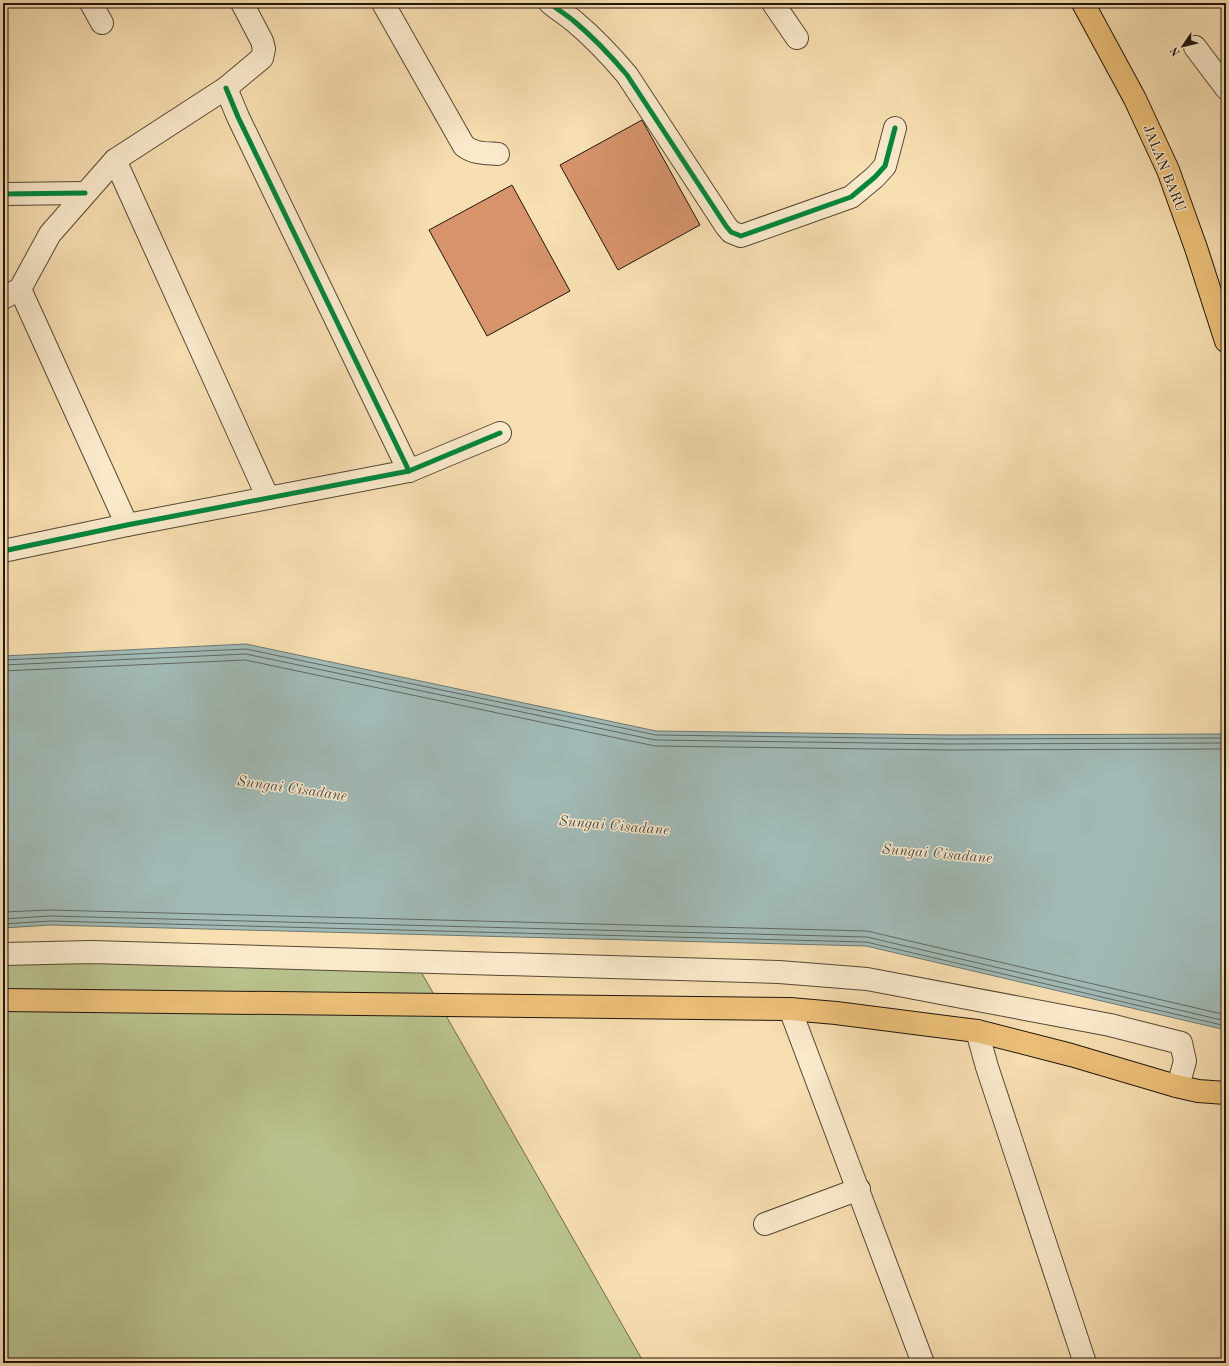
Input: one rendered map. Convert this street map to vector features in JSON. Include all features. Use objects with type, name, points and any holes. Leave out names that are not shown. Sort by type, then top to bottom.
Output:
[{"type":"main road","name":"JALAN BARU","points":[[1083,3],[1135,99],[1168,170],[1196,248],[1226,341]]},
{"type":"main road","points":[[3,1000],[790,1009],[836,1013],[977,1031],[1071,1055],[1188,1088],[1226,1093]]},
{"type":"main road","points":[[1188,1088],[1226,1107]]},
{"type":"street","points":[[91,3],[102,23]]},
{"type":"street","points":[[128,525],[11,293],[50,234],[115,160],[226,88],[262,58],[264,49],[262,41],[242,3]]},
{"type":"street","points":[[383,3],[464,146],[475,152],[498,154]]},
{"type":"street","points":[[550,3],[574,21],[610,54],[627,75],[726,226],[731,232],[741,236],[851,197],[876,177],[885,166],[895,128]]},
{"type":"street","points":[[773,3],[797,38]]},
{"type":"street","points":[[1195,47],[1226,88]]},
{"type":"street","points":[[226,88],[238,117],[409,470]]},
{"type":"street","points":[[115,160],[268,498]]},
{"type":"street","points":[[3,194],[85,194]]},
{"type":"street","points":[[3,551],[409,470],[500,433]]},
{"type":"street","points":[[3,954],[100,952],[779,972],[867,979],[1110,1025],[1180,1043],[1186,1061],[1188,1088]]},
{"type":"street","points":[[790,1009],[859,1189],[923,1363]]},
{"type":"street","points":[[977,1031],[987,1067],[1085,1363]]},
{"type":"street","points":[[765,1224],[859,1189]]},
{"type":"green space","points":[[3,960],[420,970],[644,1363],[3,1363]]},
{"type":"water","name":"Sungai Cisadane","points":[[246,644],[656,731],[948,735],[1226,734],[1226,1030],[866,946],[50,925],[3,928],[3,656]]},
{"type":"building","points":[[642,120],[700,225],[618,270],[560,165]]},
{"type":"building","points":[[512,185],[570,291],[487,336],[429,230]]},
{"type":"cycle path","points":[[550,3],[589,34],[627,75],[726,226],[731,232],[741,236],[851,197],[875,177],[885,166],[895,128]]},
{"type":"cycle path","points":[[226,88],[238,117],[409,471]]},
{"type":"cycle path","points":[[3,194],[85,193]]},
{"type":"cycle path","points":[[3,551],[127,525],[409,471],[500,433]]}]
